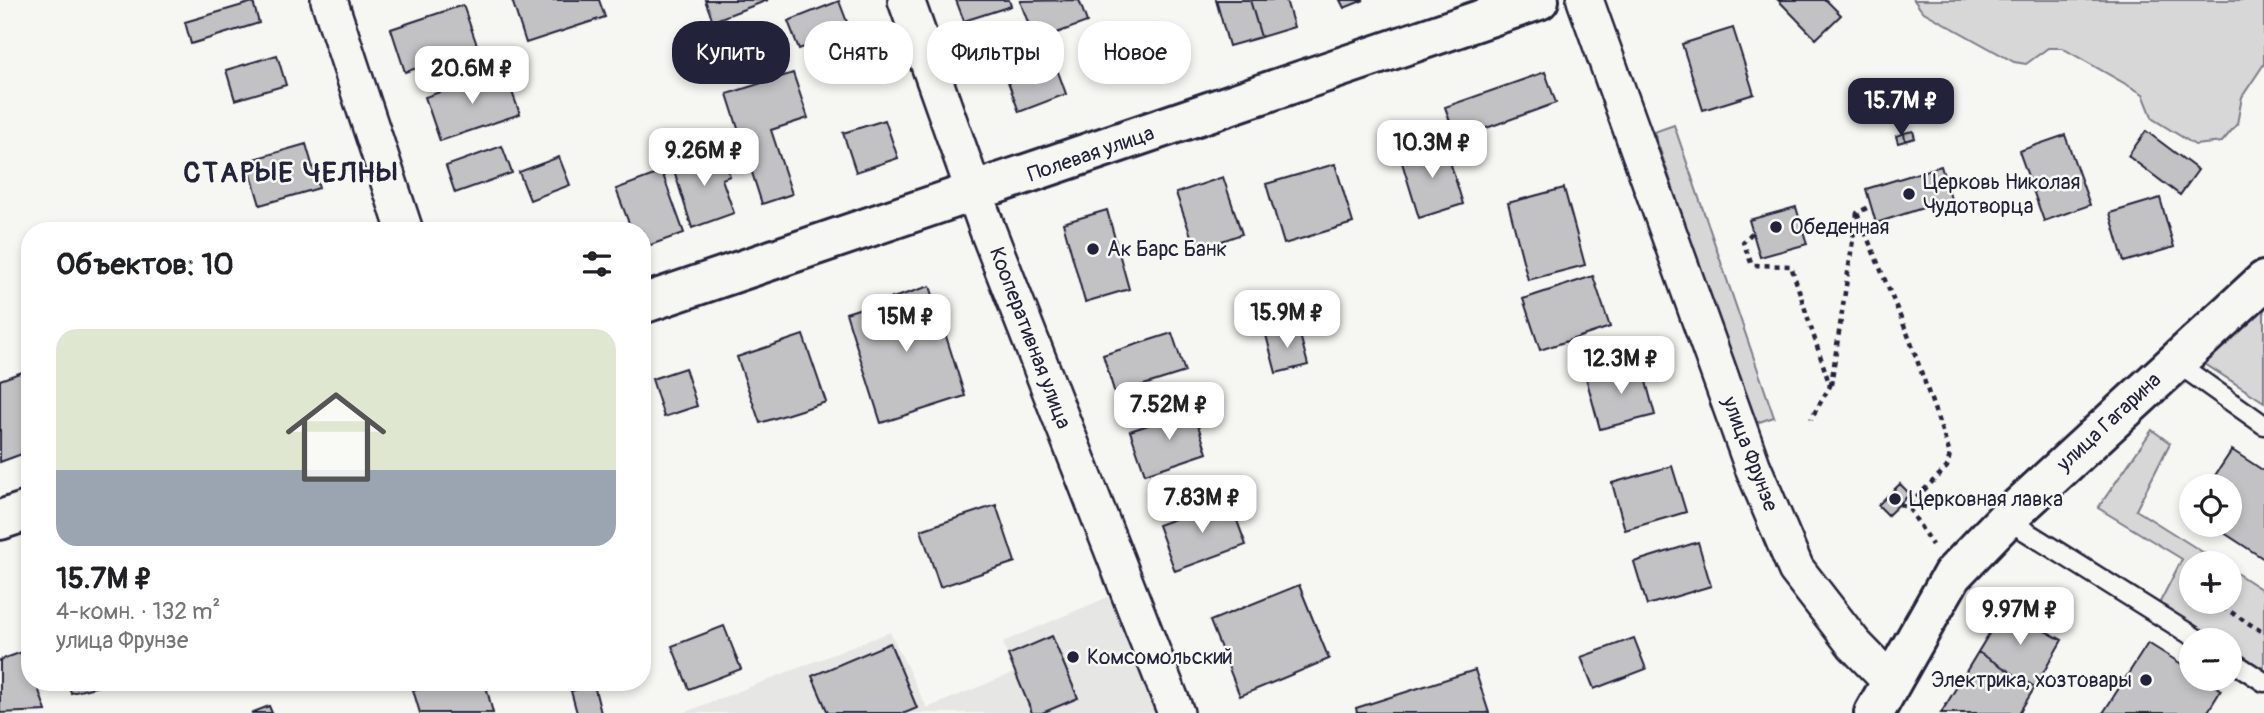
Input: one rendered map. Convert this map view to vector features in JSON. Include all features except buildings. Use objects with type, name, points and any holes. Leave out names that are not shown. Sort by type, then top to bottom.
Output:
[{"type":"street","points":[[329,0],[402,222]]},
{"type":"street","name":"Кооперативная улица","points":[[906,0],[975,194],[1176,713]]},
{"type":"street","name":"Полевая улица","points":[[651,301],[975,194],[1539,0]]},
{"type":"street","name":"улица Фрунзе","points":[[1585,0],[1752,466],[1796,569],[1854,644],[1883,698]]},
{"type":"street","name":"улица Гагарина","points":[[1883,698],[1952,575],[2006,519],[2174,361],[2264,281]]},
{"type":"street","points":[[0,520],[21,513]]},
{"type":"lane","points":[[2174,361],[2264,425]]},
{"type":"lane","points":[[2006,519],[2180,628]]},
{"type":"lane","points":[[2242,668],[2264,682]]},
{"type":"path","points":[[1857,213],[1871,206]]},
{"type":"path","points":[[1811,419],[1830,386],[1857,213]]},
{"type":"path","points":[[1857,213],[1909,340],[1950,454],[1947,467],[1906,508]]},
{"type":"path","points":[[1752,233],[1743,242],[1752,265],[1791,266],[1830,386]]},
{"type":"path","points":[[1900,504],[1906,508],[1952,575]]},
{"type":"shaded area","points":[[1914,0],[2264,0],[2264,64],[2242,97],[2237,124],[2222,142],[2195,145],[2153,119],[2143,94],[2062,48],[2048,48],[2026,64],[2014,62],[1922,11]]},
{"type":"shaded area","points":[[1674,125],[1774,417],[1753,424],[1654,132]]},
{"type":"shaded area","points":[[2264,307],[2264,402],[2202,362]]},
{"type":"shaded area","points":[[2152,430],[2170,443],[2136,510],[2201,551],[2179,551],[2179,557],[2098,508]]},
{"type":"shaded area","points":[[2179,565],[2179,614],[2242,614],[2242,577],[2264,591],[2264,671],[2242,657],[2242,628],[2197,628],[2159,604]]},
{"type":"shaded area","name":"Комсомольский","points":[[1115,594],[1160,713],[683,713],[890,632],[927,708],[1013,673],[1003,642]]},
{"type":"place","name":"Церковь Николая Чудотворца","points":[[1909,194]]},
{"type":"place","name":"Обеденная","points":[[1776,227]]},
{"type":"place","name":"Ак Барс Банк","points":[[1093,249]]},
{"type":"place","name":"Церковная лавка","points":[[1895,499]]},
{"type":"place","name":"Комсомольский","points":[[1073,657]]},
{"type":"place","name":"Электрика, хозтовары","points":[[2146,680]]},
{"type":"district","name":"СТАРЫЕ ЧЕЛНЫ","points":[[291,173]]}]
